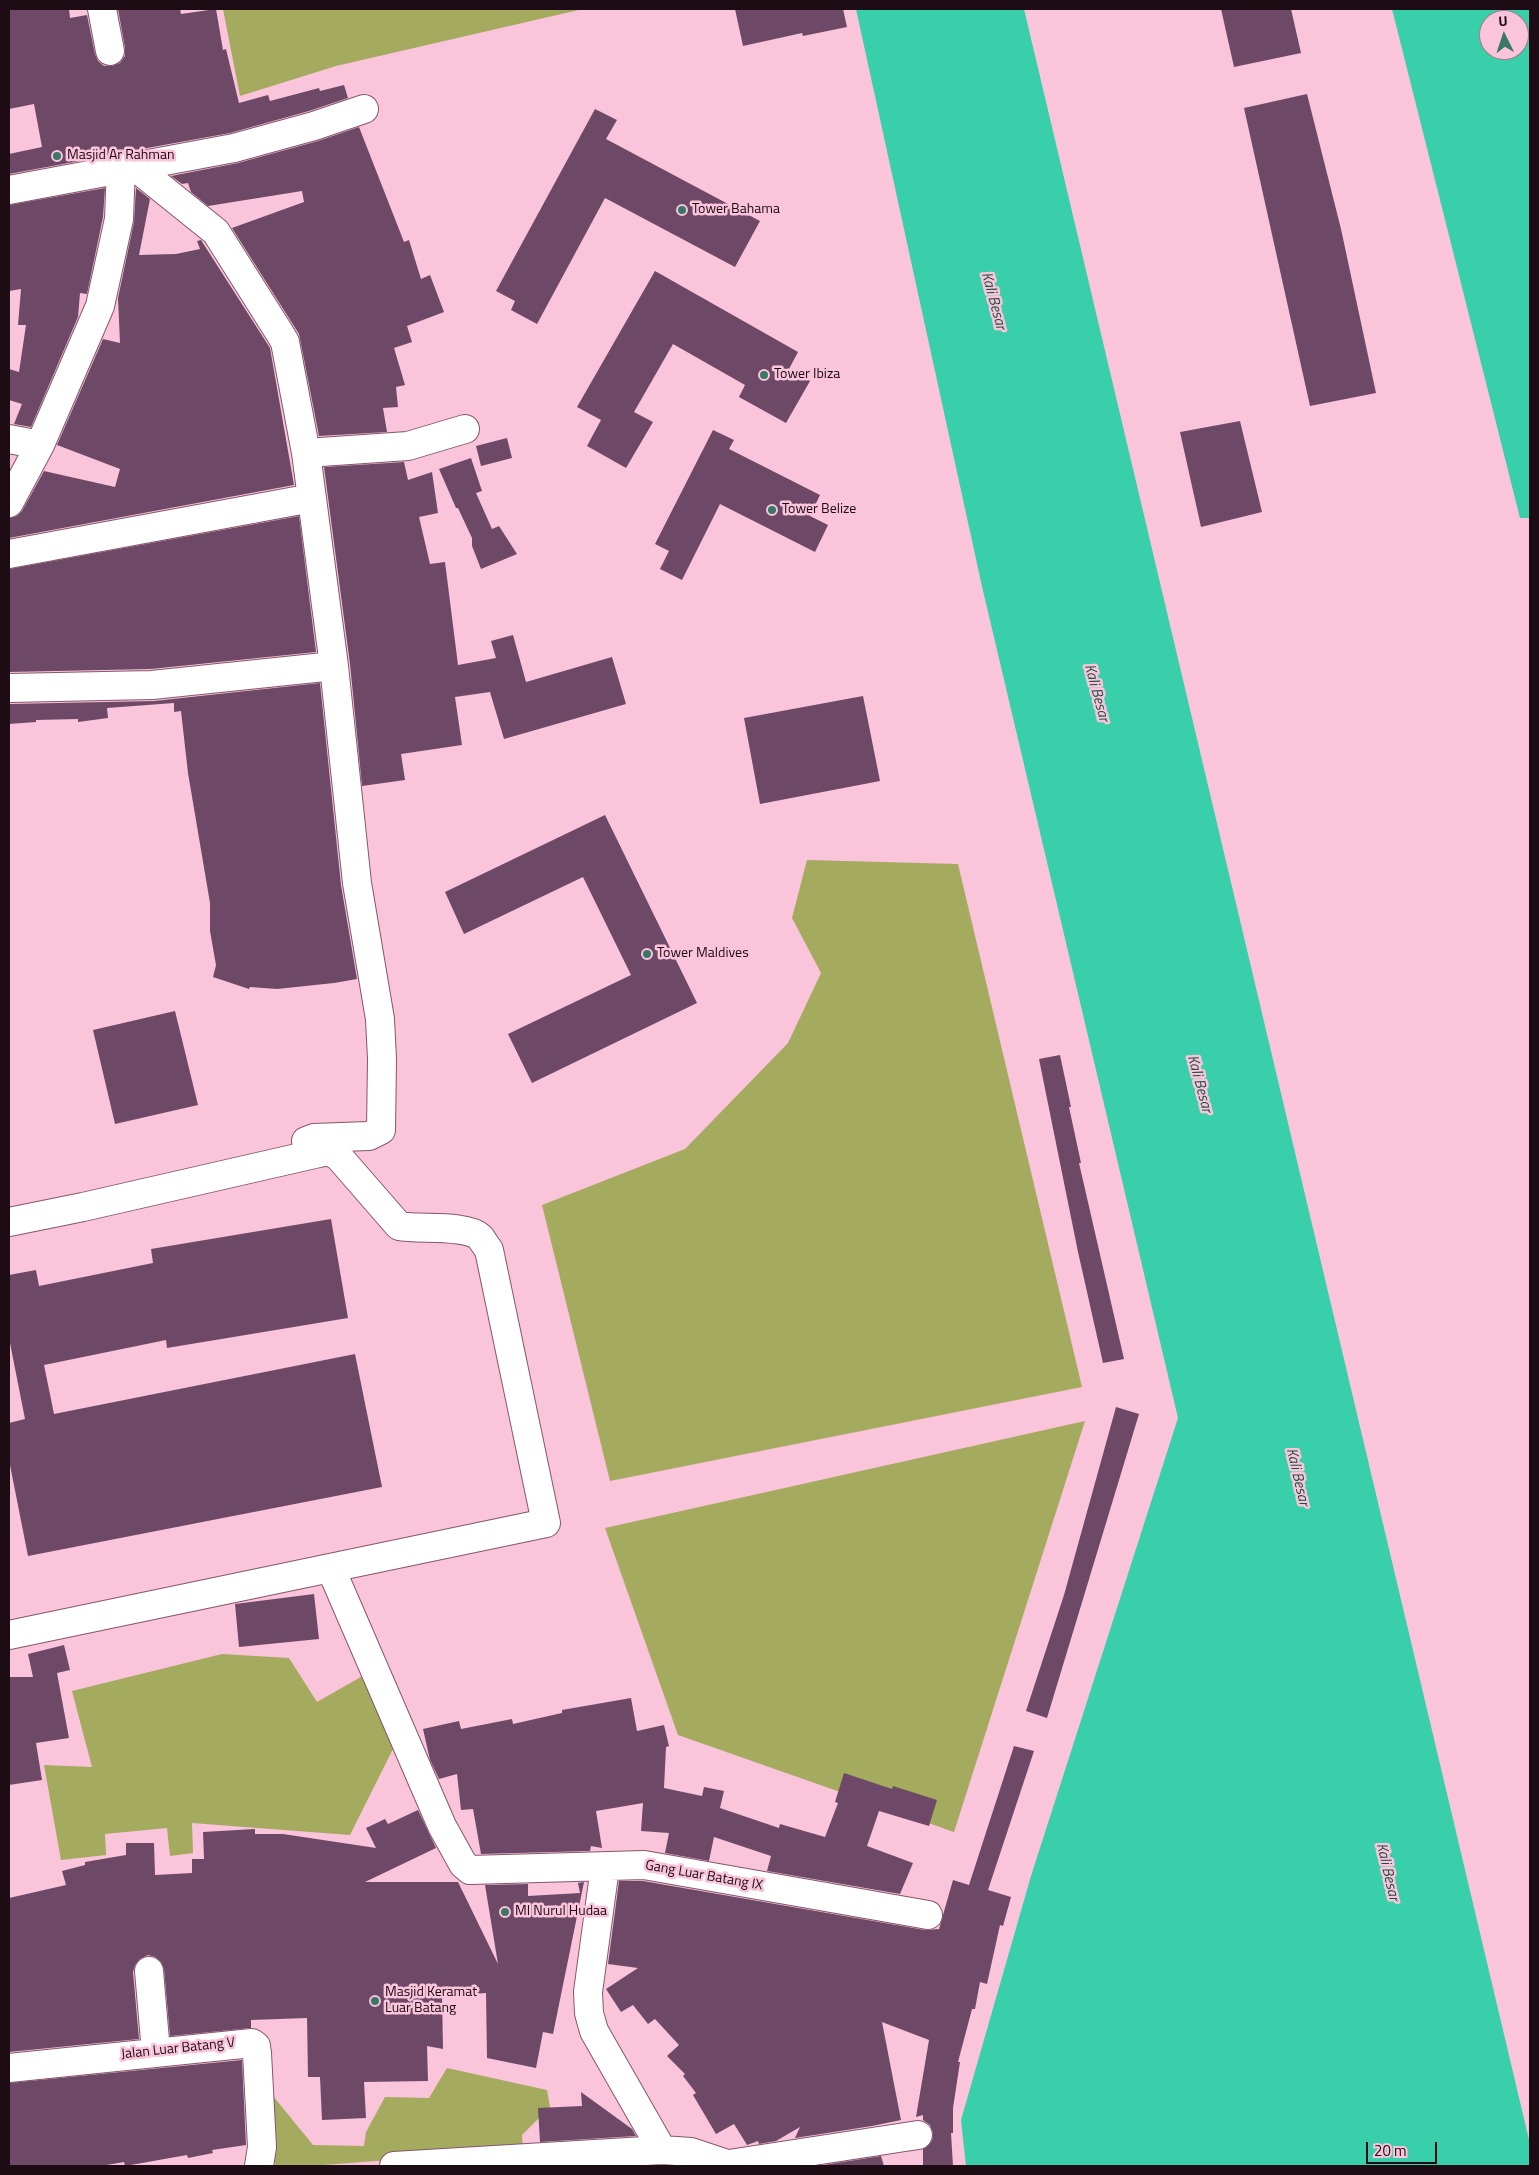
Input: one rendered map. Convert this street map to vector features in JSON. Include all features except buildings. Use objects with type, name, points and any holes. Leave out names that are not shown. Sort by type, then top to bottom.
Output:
[{"type":"street","points":[[102,9],[110,51]]},
{"type":"street","points":[[9,190],[234,148],[314,126],[364,109]]},
{"type":"street","points":[[9,503],[40,445],[100,306],[127,167]]},
{"type":"street","points":[[127,167],[216,232],[279,332],[285,342],[306,453],[334,666],[357,883],[374,995],[380,1019],[382,1059],[381,1130],[369,1136],[314,1138],[300,1144],[285,1160]]},
{"type":"street","points":[[306,453],[408,446],[465,429]]},
{"type":"street","points":[[9,439],[40,445]]},
{"type":"street","points":[[9,554],[312,498]]},
{"type":"street","points":[[9,688],[152,685],[334,666]]},
{"type":"street","points":[[9,1222],[84,1207],[285,1160],[329,1152],[339,1157],[399,1226],[464,1230],[479,1237],[489,1250],[546,1522],[331,1569],[9,1635]]},
{"type":"street","name":"Gang Luar Batang IX","points":[[331,1569],[442,1826],[463,1864],[470,1870],[644,1865],[928,1915]]},
{"type":"street","points":[[604,1867],[588,1992],[589,2013],[594,2031],[662,2150]]},
{"type":"street","points":[[149,1971],[156,2052]]},
{"type":"street","name":"Jalan Luar Batang V","points":[[9,2068],[246,2042],[256,2046],[262,2147],[259,2166]]},
{"type":"street","points":[[394,2166],[565,2161],[662,2150],[691,2152],[731,2165],[918,2135]]},
{"type":"shaded area","points":[[223,9],[583,9],[336,66],[240,96]]},
{"type":"shaded area","points":[[807,860],[958,864],[1082,1387],[610,1481],[542,1205],[685,1149],[788,1043],[821,973],[792,918]]},
{"type":"shaded area","points":[[1085,1421],[954,1832],[678,1735],[605,1528]]},
{"type":"shaded area","points":[[222,1654],[289,1658],[317,1702],[366,1674],[395,1745],[350,1835],[192,1823],[193,1853],[170,1856],[167,1828],[105,1834],[106,1855],[61,1860],[44,1765],[92,1767],[72,1691]]},
{"type":"shaded area","points":[[447,2068],[547,2090],[550,2107],[522,2135],[523,2150],[310,2166],[275,2166],[273,2096],[313,2145],[364,2146],[366,2132],[385,2097],[429,2098]]},
{"type":"water","name":"Kali Besar","points":[[856,9],[1024,9],[1530,2144],[1530,2166],[966,2166],[961,2120],[1031,1876],[1178,1418],[981,582]]},
{"type":"water","points":[[1392,9],[1530,9],[1530,518],[1520,518]]},
{"type":"place","name":"Masjid Ar Rahman","points":[[57,156]]},
{"type":"place","name":"Tower Bahama","points":[[682,210]]},
{"type":"place","name":"Tower Ibiza","points":[[764,375]]},
{"type":"place","name":"Tower Belize","points":[[772,510]]},
{"type":"place","name":"Tower Maldives","points":[[647,954]]},
{"type":"place","name":"MI Nurul Hudaa","points":[[505,1912]]},
{"type":"place","name":"Masjid Keramat Luar Batang","points":[[375,2001]]}]
